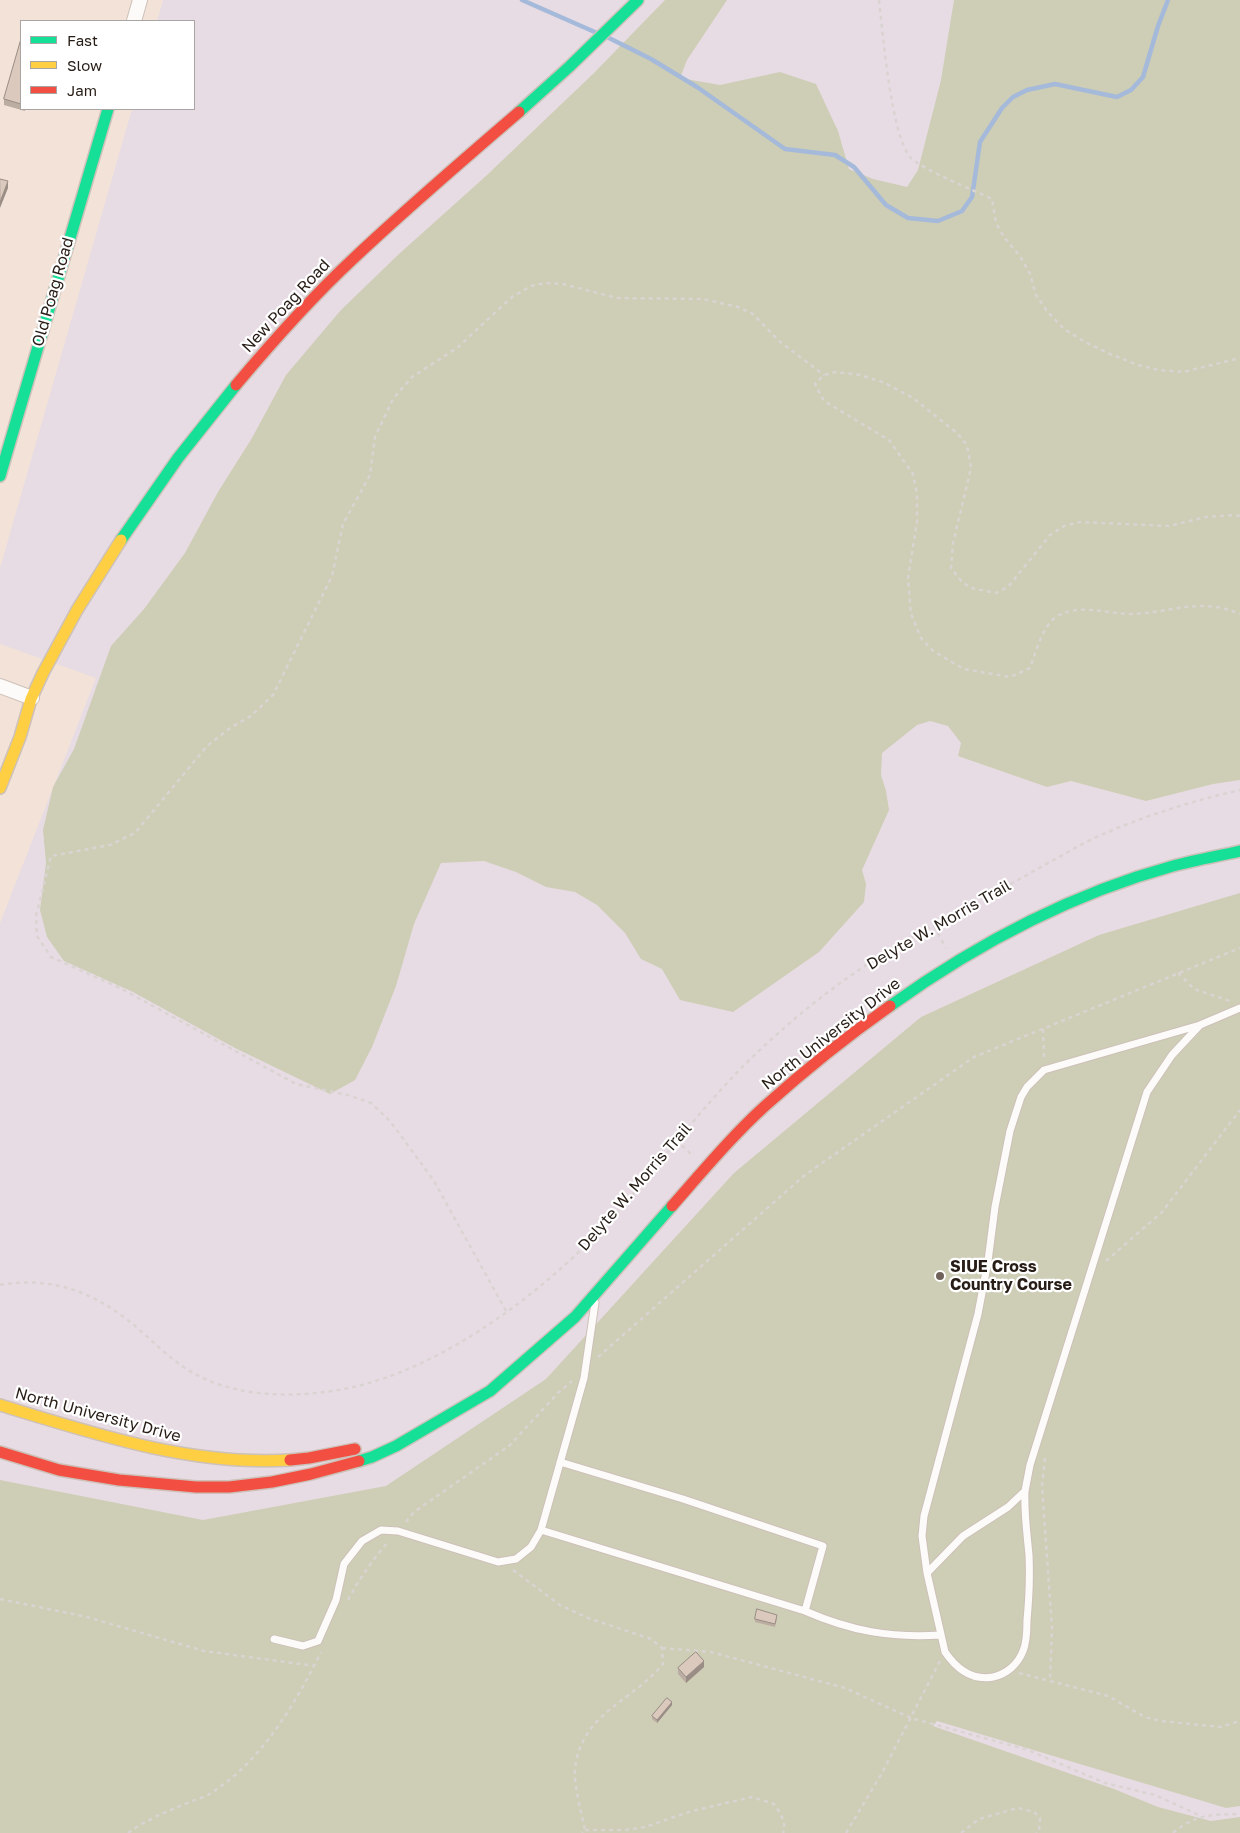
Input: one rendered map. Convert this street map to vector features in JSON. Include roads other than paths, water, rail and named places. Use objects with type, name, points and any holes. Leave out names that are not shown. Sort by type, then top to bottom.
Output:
[{"type":"main road","name":"New Poag Road","points":[[0,788],[32,698],[68,626],[109,558],[154,490],[238,382],[292,320],[350,262],[410,206],[569,69],[638,0]]},
{"type":"main road","name":"Old Poag Road","points":[[0,476],[108,110]]},
{"type":"main road","name":"New Poag Road","points":[[10,729],[32,698]]},
{"type":"main road","name":"North University Drive","points":[[0,1452],[59,1470],[119,1480],[157,1484],[229,1487],[272,1482],[348,1464],[396,1446],[490,1391],[575,1317],[706,1167],[764,1107],[813,1064],[909,992],[954,963],[1048,913],[1107,888],[1173,866],[1240,851]]},
{"type":"main road","name":"North University Drive","points":[[0,1405],[145,1448],[231,1461],[301,1460],[327,1456],[424,1430]]},
{"type":"street","points":[[134,20],[140,0]]},
{"type":"street","points":[[0,686],[32,698]]},
{"type":"lane","points":[[1200,1025],[1172,1055],[1147,1092],[1030,1465],[1025,1491],[1024,1511],[1029,1555],[1029,1596],[1024,1650],[1018,1661],[1008,1670],[992,1677],[975,1676],[963,1671],[952,1663],[944,1652],[927,1573],[922,1536],[924,1516],[978,1314],[988,1261],[995,1207],[1010,1131],[1021,1097],[1027,1087],[1044,1070],[1200,1025],[1240,1008]]},
{"type":"lane","points":[[274,1639],[304,1646],[318,1641],[336,1600],[344,1564],[362,1541],[381,1530],[398,1531],[498,1562],[516,1559],[530,1547],[541,1530],[585,1369],[596,1295]]},
{"type":"lane","points":[[560,1462],[683,1499],[823,1546],[805,1611]]},
{"type":"lane","points":[[927,1573],[963,1536],[1008,1507],[1025,1491]]},
{"type":"lane","points":[[541,1530],[805,1611],[832,1623],[861,1631],[890,1636],[940,1635]]},
{"type":"waterway","points":[[522,0],[597,33]]},
{"type":"waterway","points":[[609,38],[651,59],[697,87],[785,149],[835,155],[854,167],[886,205],[908,218],[938,221],[962,211],[972,197],[980,142],[1002,108],[1013,97],[1027,90],[1055,84],[1117,97],[1131,90],[1143,77],[1168,0]]},
{"type":"place","name":"SIUE Cross Country Course","points":[[940,1276]]}]
